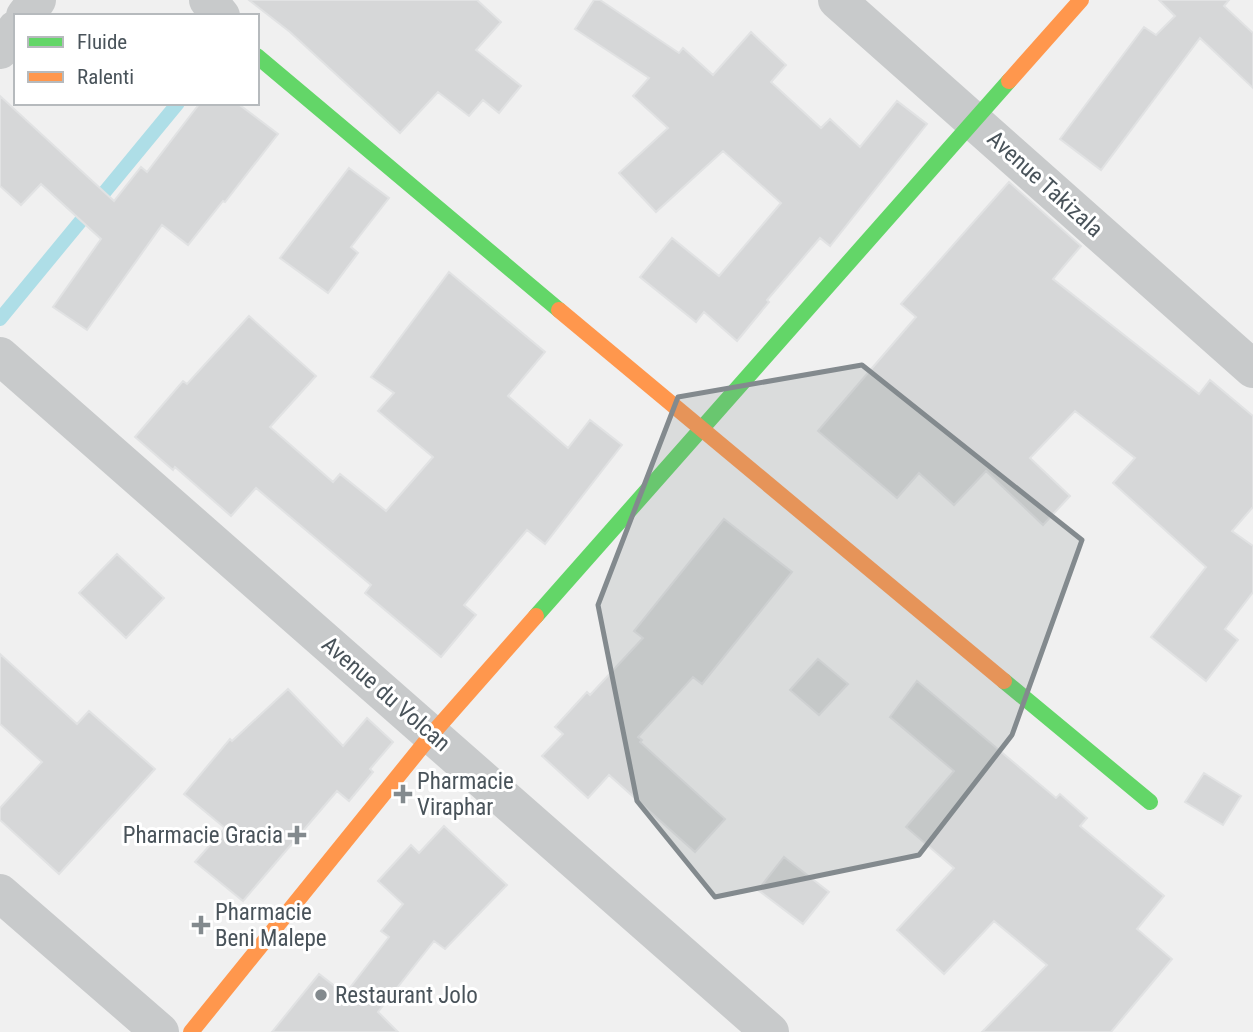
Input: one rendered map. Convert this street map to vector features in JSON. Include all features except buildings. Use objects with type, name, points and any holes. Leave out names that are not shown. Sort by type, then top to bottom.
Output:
[{"type":"street","points":[[208,0],[219,14]]},
{"type":"street","name":"Avenue Takizala","points":[[837,0],[1253,369]]},
{"type":"street","points":[[191,1032],[432,734],[1081,0]]},
{"type":"street","points":[[0,50],[14,32]]},
{"type":"street","points":[[259,58],[1150,802]]},
{"type":"street","name":"Avenue du Volcan","points":[[0,356],[770,1032]]},
{"type":"street","points":[[0,893],[160,1032]]},
{"type":"highlighted area","points":[[862,365],[1082,540],[1012,735],[919,855],[715,897],[637,801],[598,605],[678,397]]},
{"type":"waterway","points":[[0,319],[176,105]]},
{"type":"traffic: fast","points":[[259,58],[559,310]]},
{"type":"traffic: fast","points":[[536,616],[1009,81]]},
{"type":"traffic: fast","points":[[1004,681],[1150,802]]},
{"type":"traffic: slow","points":[[1009,81],[1081,0]]},
{"type":"traffic: slow","points":[[559,310],[1004,681]]},
{"type":"traffic: slow","points":[[191,1032],[432,734],[536,616]]},
{"type":"place","name":"Pharmacie Viraphar","points":[[403,794]]},
{"type":"place","name":"Pharmacie Gracia","points":[[297,835]]},
{"type":"place","name":"Pharmacie Beni Malepe","points":[[201,925]]},
{"type":"place","name":"Restaurant Jolo","points":[[321,995]]}]
